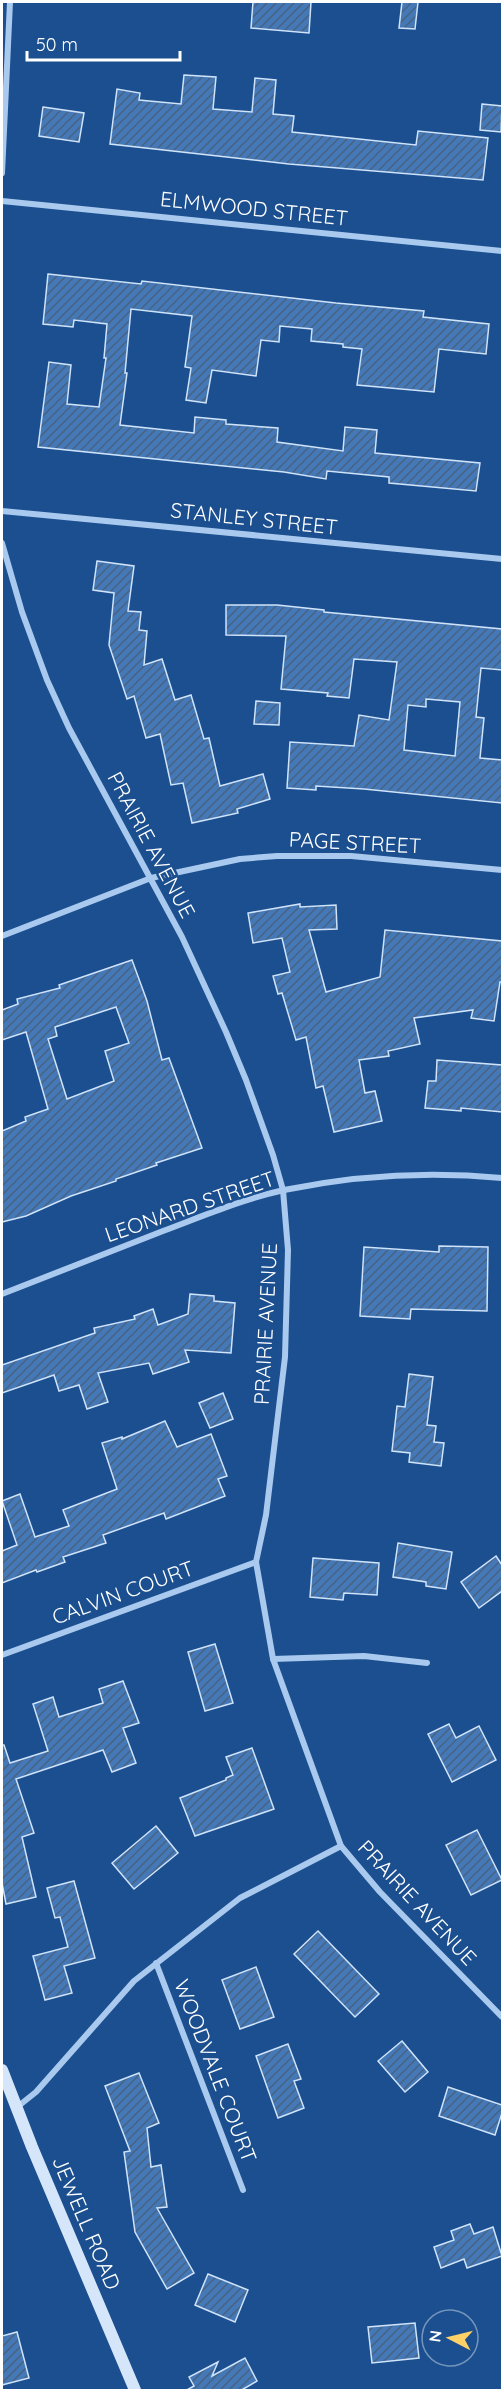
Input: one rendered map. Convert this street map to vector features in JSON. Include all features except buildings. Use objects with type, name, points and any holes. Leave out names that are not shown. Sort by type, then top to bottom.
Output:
[{"type":"street","points":[[2,173],[10,2]]},
{"type":"street","name":"ELMWOOD STREET","points":[[2,201],[502,251]]},
{"type":"street","name":"STANLEY STREET","points":[[2,511],[502,559]]},
{"type":"street","name":"PRAIRIE AVENUE","points":[[2,543],[22,612],[47,680],[69,728],[182,937],[226,1032],[254,1101],[283,1190],[288,1250],[285,1357],[266,1515],[256,1562],[273,1659],[341,1846],[380,1892],[502,2017]]},
{"type":"street","name":"PAGE STREET","points":[[2,936],[151,878],[240,859],[324,855],[502,870]]},
{"type":"street","name":"LEONARD STREET","points":[[2,1294],[225,1207],[283,1190],[356,1177],[393,1174],[502,1178]]},
{"type":"street","name":"CALVIN COURT","points":[[2,1655],[256,1562]]},
{"type":"street","points":[[273,1659],[364,1656],[427,1663]]},
{"type":"street","points":[[16,2108],[36,2092],[134,1981],[156,1963],[240,1898],[341,1846]]},
{"type":"street","name":"WOODVALE COURT","points":[[156,1963],[243,2190]]},
{"type":"street","name":"JEWELL ROAD","points":[[2,2070],[135,2391]]}]
